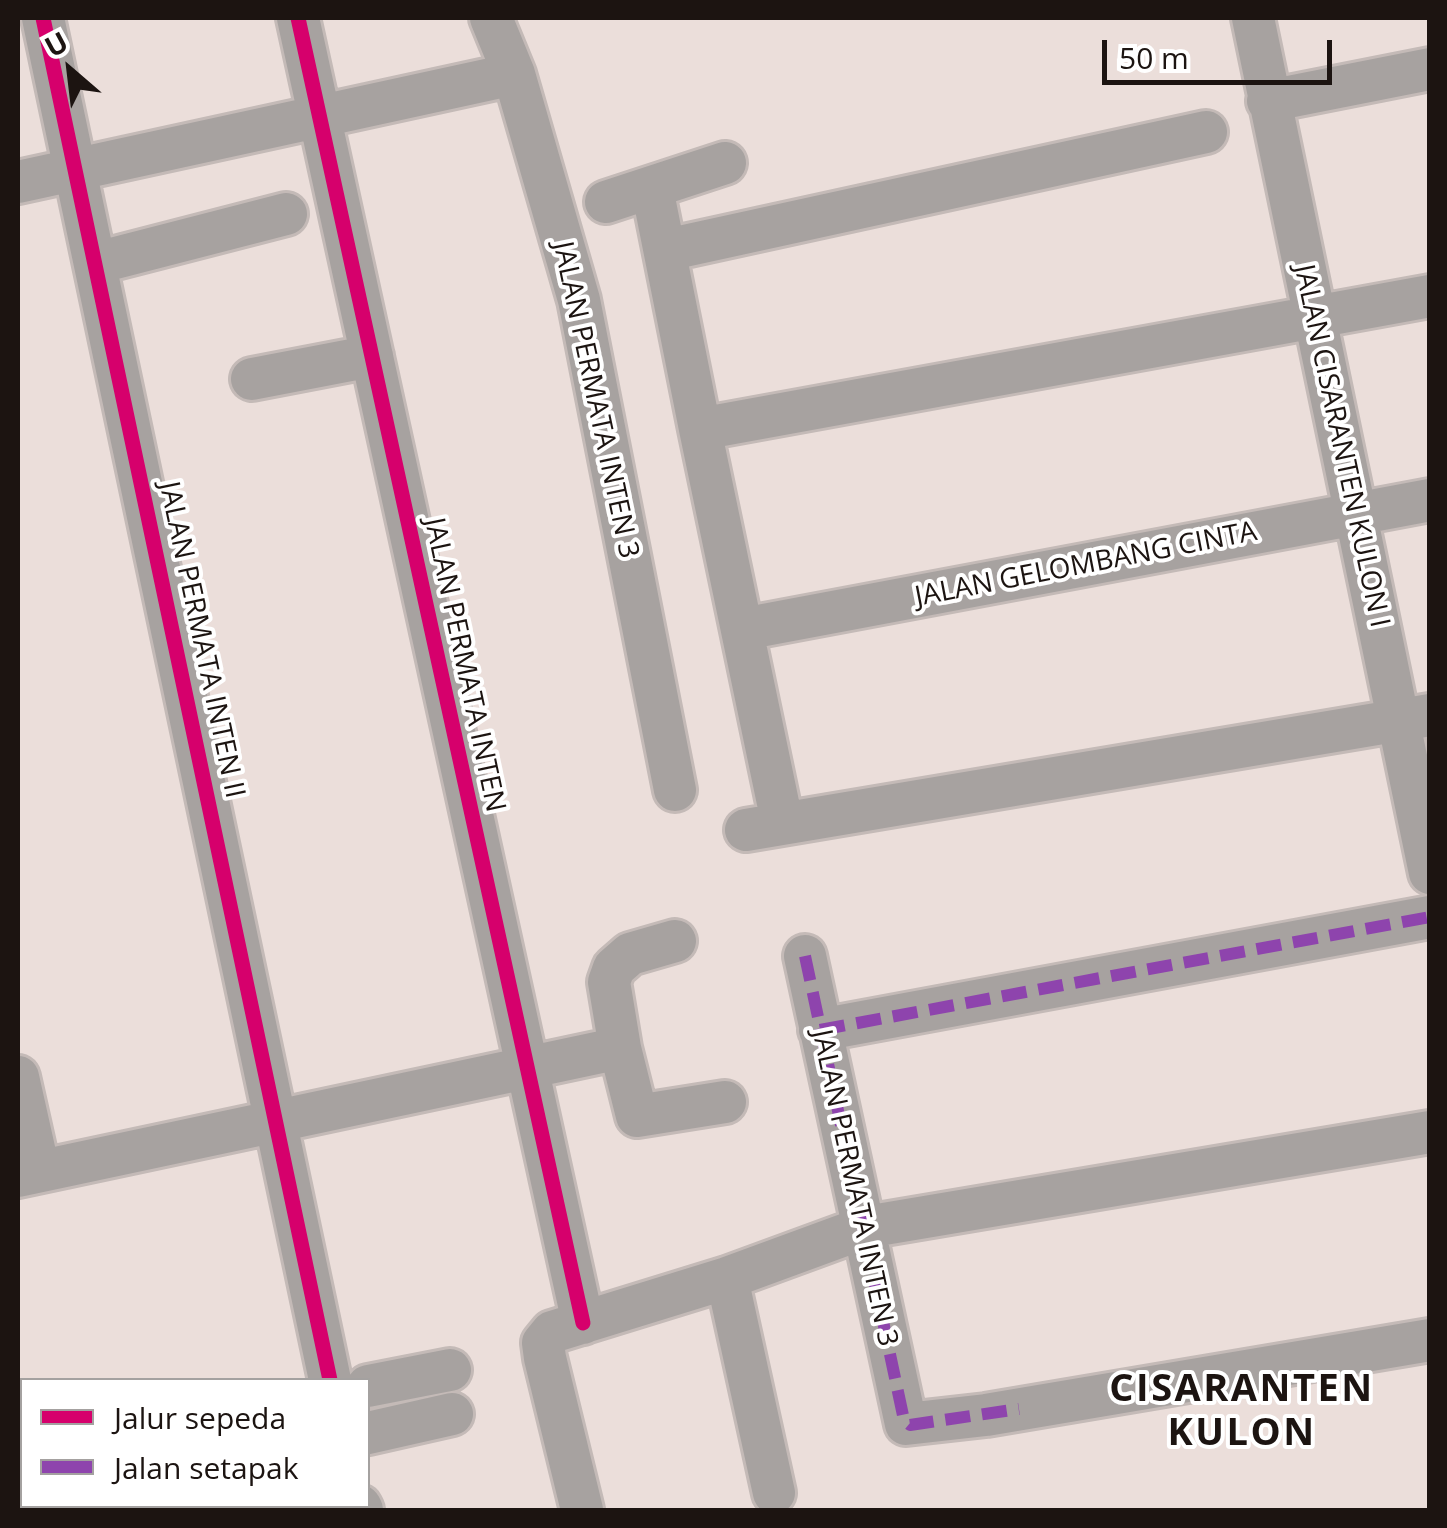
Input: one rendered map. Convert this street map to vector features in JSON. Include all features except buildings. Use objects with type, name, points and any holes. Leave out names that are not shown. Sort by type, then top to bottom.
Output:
[{"type":"street","name":"JALAN PERMATA INTEN II","points":[[43,18],[330,1378]]},
{"type":"street","name":"JALAN PERMATA INTEN","points":[[298,18],[525,1068],[584,1323]]},
{"type":"street","name":"JALAN PERMATA INTEN 3","points":[[491,18],[514,74],[579,300],[675,790]]},
{"type":"street","name":"JALAN CISARANTEN KULON I","points":[[1253,18],[1313,317],[1358,514],[1413,718],[1430,873]]},
{"type":"street","points":[[1268,102],[1430,69]]},
{"type":"street","points":[[18,182],[514,74]]},
{"type":"street","points":[[666,250],[1206,132]]},
{"type":"street","points":[[606,202],[724,163]]},
{"type":"street","points":[[652,188],[742,629],[764,826],[1413,718]]},
{"type":"street","points":[[96,264],[286,214]]},
{"type":"street","points":[[700,429],[1430,296]]},
{"type":"street","points":[[252,379],[372,356]]},
{"type":"street","name":"JALAN GELOMBANG CINTA","points":[[742,629],[1430,500]]},
{"type":"street","points":[[820,1030],[1430,917]]},
{"type":"street","points":[[675,941],[630,954],[614,968],[608,982],[637,1116],[725,1102]]},
{"type":"street","name":"JALAN PERMATA INTEN 3","points":[[805,956],[866,1226],[904,1420],[910,1426],[1430,1340]]},
{"type":"street","points":[[18,1080],[28,1174],[620,1048]]},
{"type":"street","points":[[582,1510],[543,1343],[552,1332],[727,1278],[866,1226],[1430,1132]]},
{"type":"street","points":[[727,1278],[774,1494]]},
{"type":"street","points":[[370,1386],[450,1370]]},
{"type":"street","points":[[370,1433],[452,1414]]},
{"type":"marked path","points":[[820,1030],[1430,917]]},
{"type":"marked path","points":[[805,956],[904,1420],[910,1425],[1019,1409]]},
{"type":"cycle path","points":[[43,18],[330,1378]]},
{"type":"cycle path","points":[[298,18],[583,1323]]},
{"type":"district","name":"CISARANTEN KULON","points":[[1242,1412]]}]
